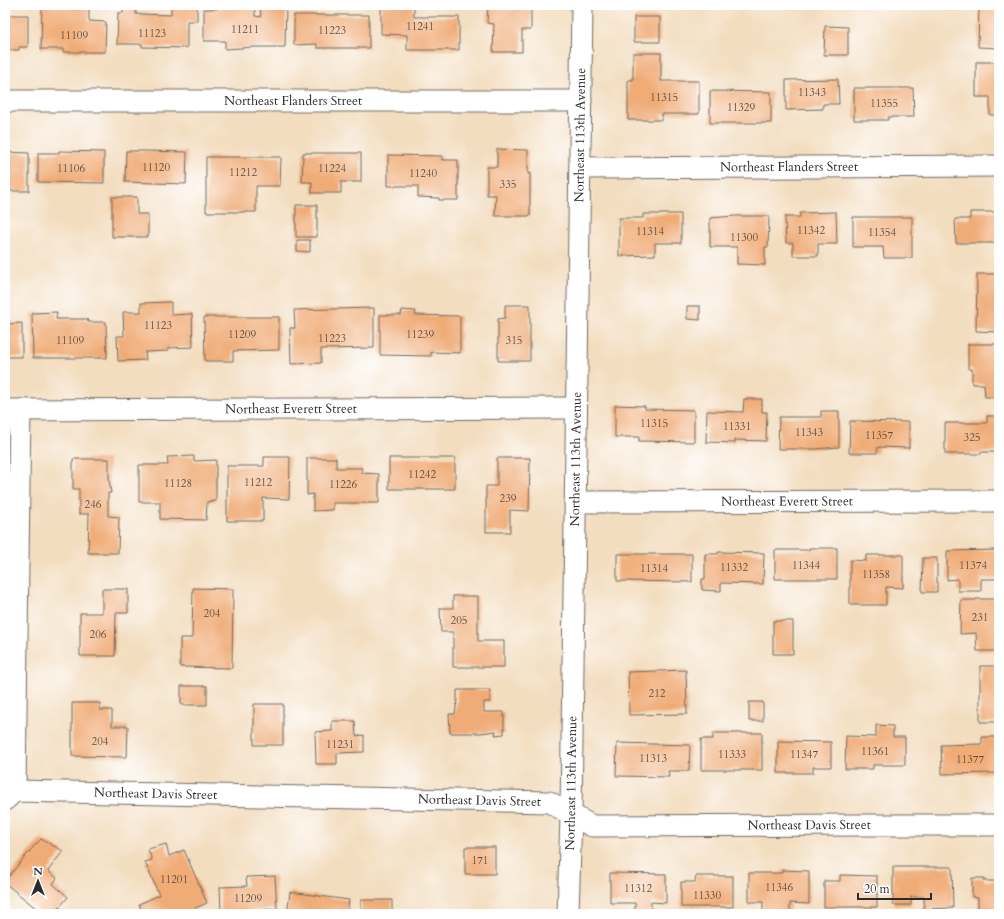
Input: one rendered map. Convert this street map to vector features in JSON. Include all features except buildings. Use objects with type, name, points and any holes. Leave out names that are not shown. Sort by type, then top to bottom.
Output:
[{"type":"street","name":"Northeast 113th Avenue","points":[[568,914],[571,814],[582,5]]},
{"type":"street","name":"Northeast Flanders Street","points":[[5,102],[581,101]]},
{"type":"street","name":"Northeast Flanders Street","points":[[580,168],[999,166]]},
{"type":"street","name":"Northeast Everett Street","points":[[12,410],[576,408]]},
{"type":"street","points":[[10,796],[12,410]]},
{"type":"street","name":"Northeast Everett Street","points":[[575,502],[999,501]]},
{"type":"street","name":"Northeast Davis Street","points":[[10,796],[549,802],[592,826],[999,825]]}]
